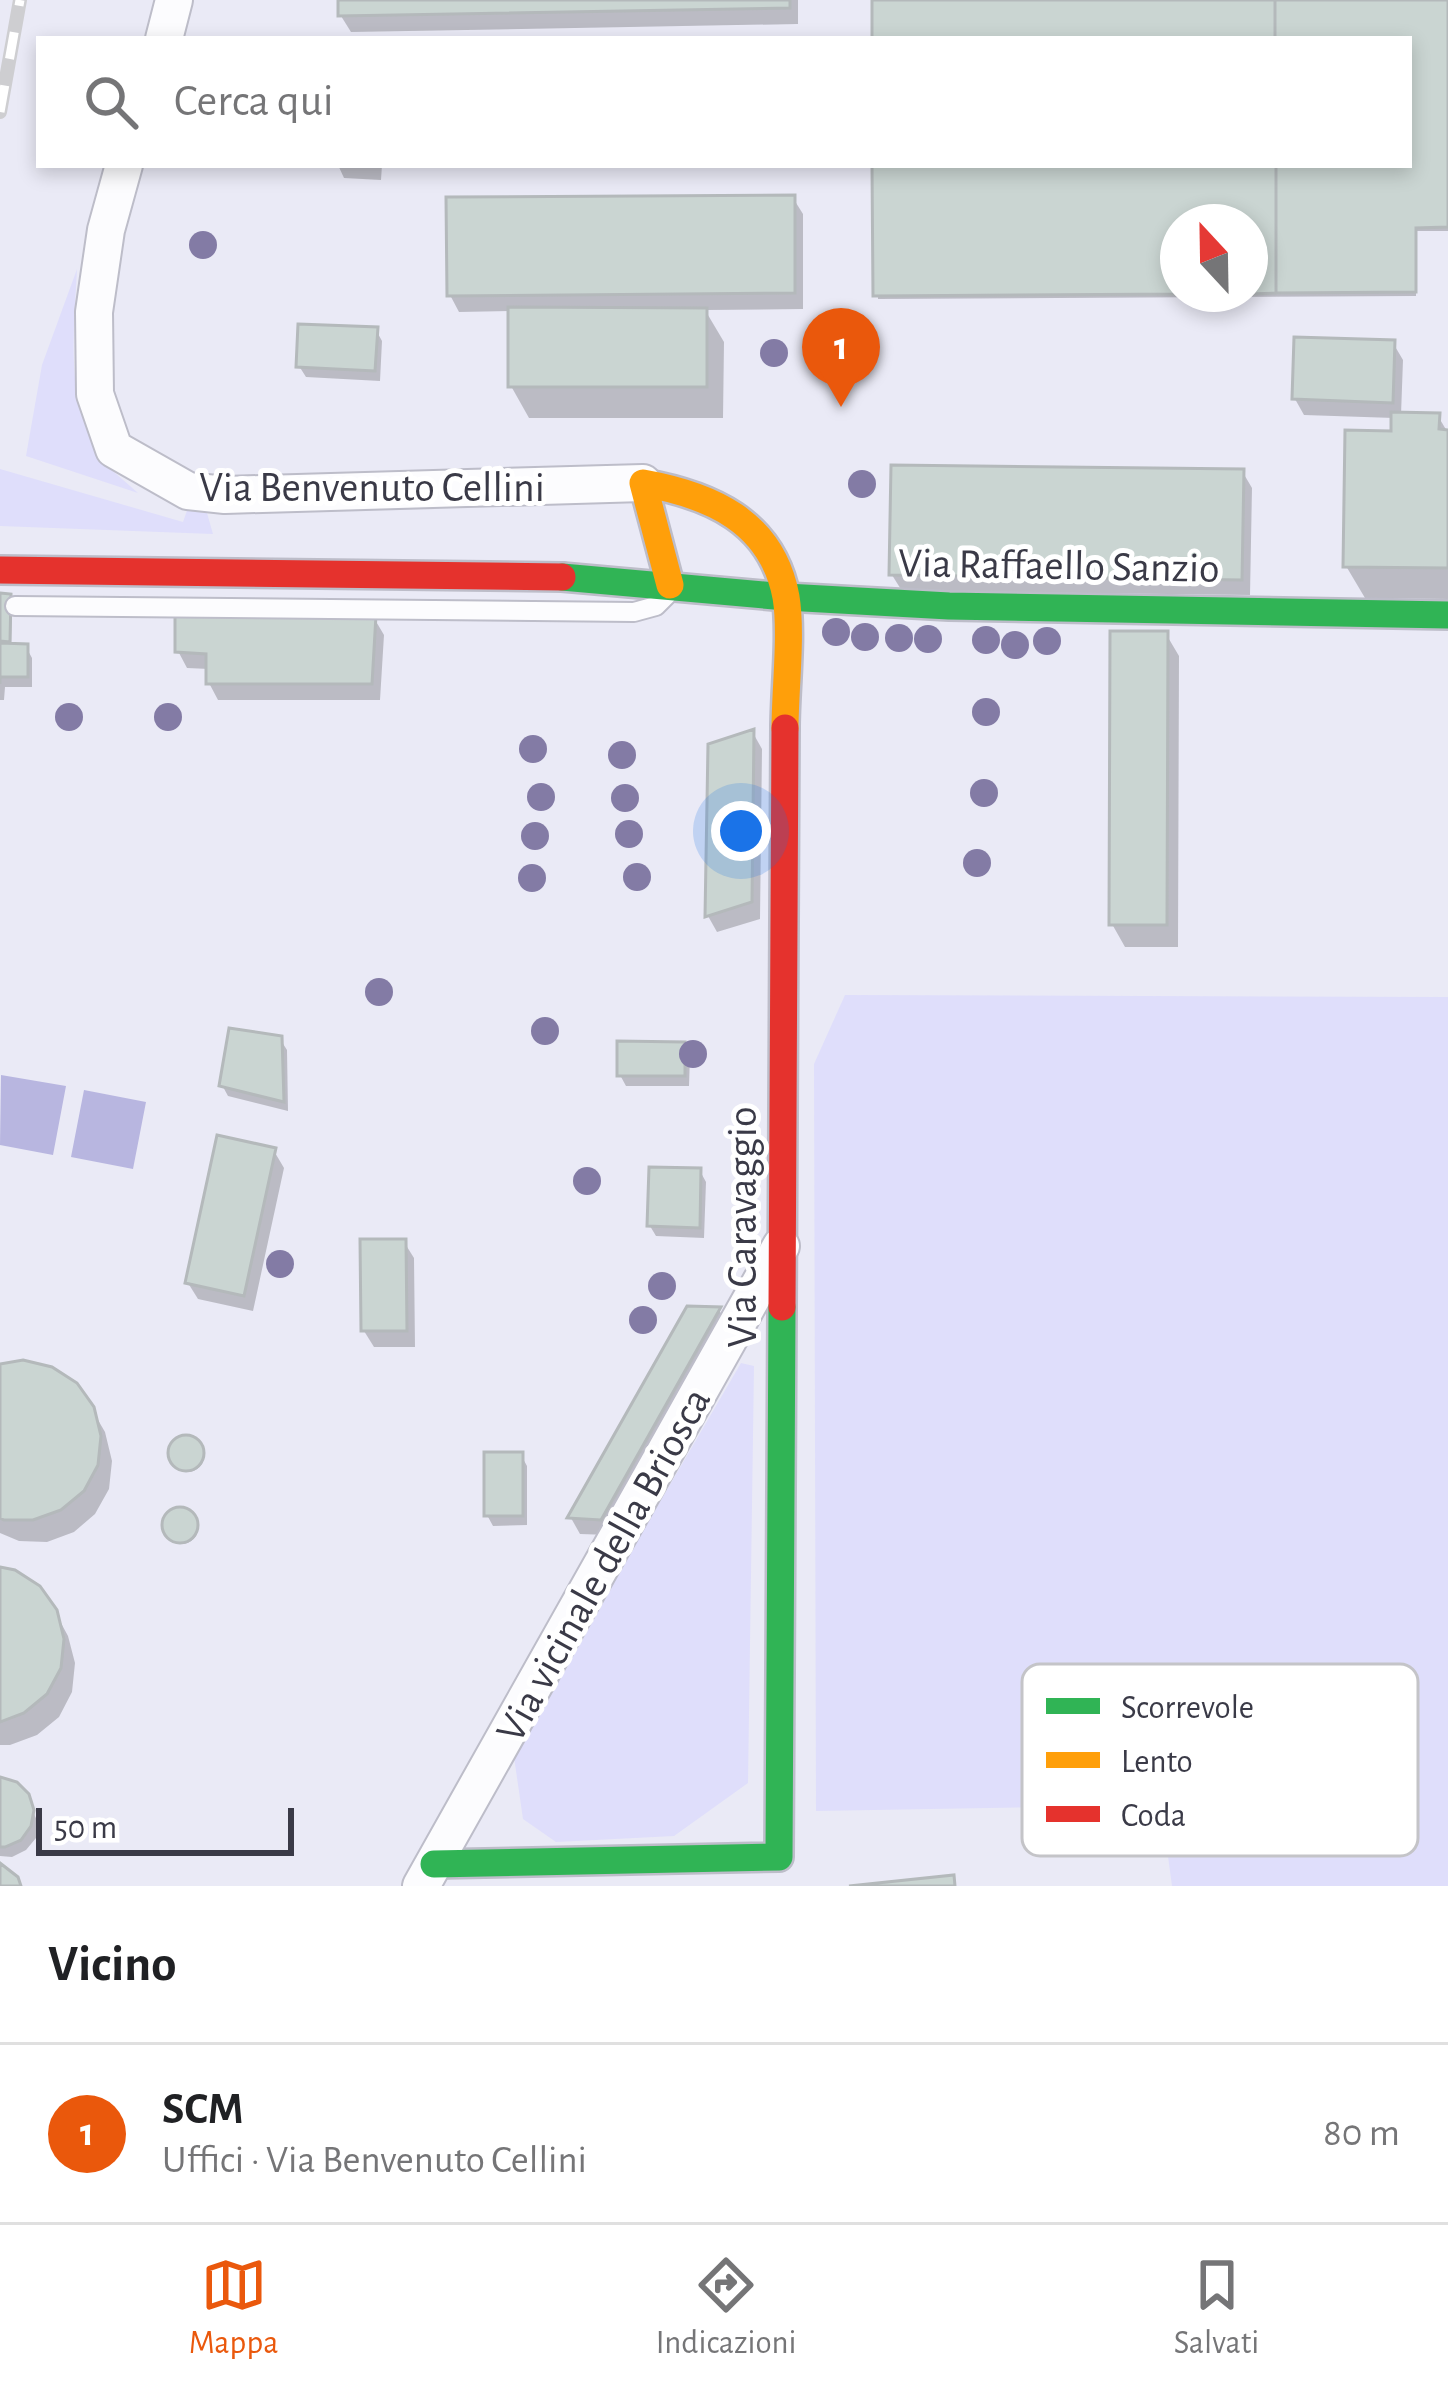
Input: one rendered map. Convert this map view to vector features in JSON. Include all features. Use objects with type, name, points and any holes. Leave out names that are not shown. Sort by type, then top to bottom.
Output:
[{"type":"street","points":[[165,36],[174,0]]},
{"type":"street","name":"Via Benvenuto Cellini","points":[[123,168],[106,230],[94,312],[95,394],[114,449],[146,471],[188,491],[225,495],[643,483],[693,494],[736,514],[761,538],[786,597]]},
{"type":"street","points":[[643,483],[670,585]]},
{"type":"street","name":"Via Raffaello Sanzio","points":[[0,570],[589,577],[786,597],[949,605],[1448,615]]},
{"type":"street","name":"Via Caravaggio","points":[[427,1875],[779,1857],[786,597]]},
{"type":"street","name":"Via vicinale della Briosca","points":[[427,1875],[782,1243]]},
{"type":"lane","points":[[15,606],[634,613],[656,606],[670,585]]},
{"type":"shaded area","points":[[77,269],[74,363],[80,409],[102,459],[138,493],[26,456],[42,365]]},
{"type":"shaded area","points":[[0,469],[183,522],[189,505],[205,506],[213,534],[0,526]]},
{"type":"shaded area","points":[[845,995],[1448,997],[1448,1886],[1172,1886],[1168,1856],[1418,1856],[1418,1664],[1022,1664],[1022,1807],[816,1811],[814,1064]]},
{"type":"shaded area","points":[[1,1075],[66,1086],[53,1155],[0,1145]]},
{"type":"shaded area","points":[[84,1090],[146,1102],[133,1169],[71,1157]]},
{"type":"shaded area","points":[[741,1363],[754,1366],[748,1783],[674,1836],[556,1842],[523,1819],[514,1757]]},
{"type":"building","points":[[338,0],[790,0],[790,8],[338,16]]},
{"type":"building","points":[[872,0],[1275,0],[1275,36],[872,36]]},
{"type":"building","points":[[1275,0],[1448,0],[1448,227],[1416,228],[1416,292],[1276,293],[1276,168],[1412,168],[1412,36],[1275,36]]},
{"type":"building","points":[[872,168],[1276,168],[1276,293],[1268,293],[1268,204],[1160,204],[1160,294],[873,296]]},
{"type":"building","points":[[795,195],[795,293],[447,296],[446,197]]},
{"type":"building","points":[[508,307],[707,308],[707,387],[508,387]]},
{"type":"building","points":[[298,324],[378,327],[375,371],[296,367]]},
{"type":"building","points":[[1294,337],[1395,340],[1393,403],[1292,399]]},
{"type":"building","points":[[1391,412],[1440,413],[1439,429],[1448,430],[1448,568],[1343,567],[1345,430],[1391,431]]},
{"type":"building","points":[[891,465],[1244,469],[1242,580],[889,575]]},
{"type":"building","points":[[0,593],[11,594],[10,642],[0,641]]},
{"type":"building","points":[[376,615],[372,684],[206,684],[206,654],[175,652],[175,616]]},
{"type":"building","points":[[1110,631],[1168,631],[1167,925],[1109,925]]},
{"type":"building","points":[[0,643],[28,644],[28,677],[0,677]]},
{"type":"building","points":[[754,729],[752,902],[705,917],[708,744]]},
{"type":"building","points":[[229,1028],[282,1036],[284,1102],[219,1086]]},
{"type":"building","points":[[617,1041],[685,1042],[685,1076],[617,1076]]},
{"type":"building","points":[[217,1135],[276,1148],[244,1296],[185,1283]]},
{"type":"building","points":[[649,1167],[701,1168],[700,1228],[647,1226]]},
{"type":"building","points":[[360,1239],[406,1239],[407,1331],[361,1331]]},
{"type":"building","points":[[687,1306],[721,1307],[601,1520],[567,1518]]},
{"type":"building","points":[[23,1360],[52,1367],[77,1383],[94,1407],[101,1436],[98,1465],[84,1491],[61,1510],[33,1520],[4,1520],[0,1518],[0,1364]]},
{"type":"building","points":[[186,1435],[199,1440],[204,1453],[199,1466],[186,1471],[173,1466],[168,1453],[173,1440]]},
{"type":"building","points":[[484,1452],[523,1452],[523,1516],[484,1516]]},
{"type":"building","points":[[180,1507],[193,1512],[198,1525],[193,1538],[180,1543],[167,1538],[162,1525],[167,1512]]},
{"type":"building","points":[[0,1567],[15,1570],[40,1586],[57,1610],[64,1639],[61,1668],[47,1694],[24,1713],[0,1722]]},
{"type":"building","points":[[0,1777],[17,1782],[29,1794],[34,1810],[31,1826],[21,1840],[5,1847],[0,1847]]},
{"type":"building","points":[[0,1863],[18,1877],[21,1886],[0,1886]]},
{"type":"building","points":[[954,1875],[955,1886],[849,1886]]},
{"type":"railway","points":[[0,112],[20,0]]},
{"type":"traffic: fast","points":[[562,577],[949,606],[1448,615]]},
{"type":"traffic: fast","points":[[434,1864],[779,1857],[782,1307]]},
{"type":"traffic: slow","points":[[670,585],[643,483],[714,504],[752,531],[767,549],[779,571],[788,611],[785,728]]},
{"type":"traffic: jam","points":[[0,570],[562,577]]},
{"type":"traffic: jam","points":[[782,1307],[785,728]]},
{"type":"place","name":"SCM","points":[[841,407]]}]
